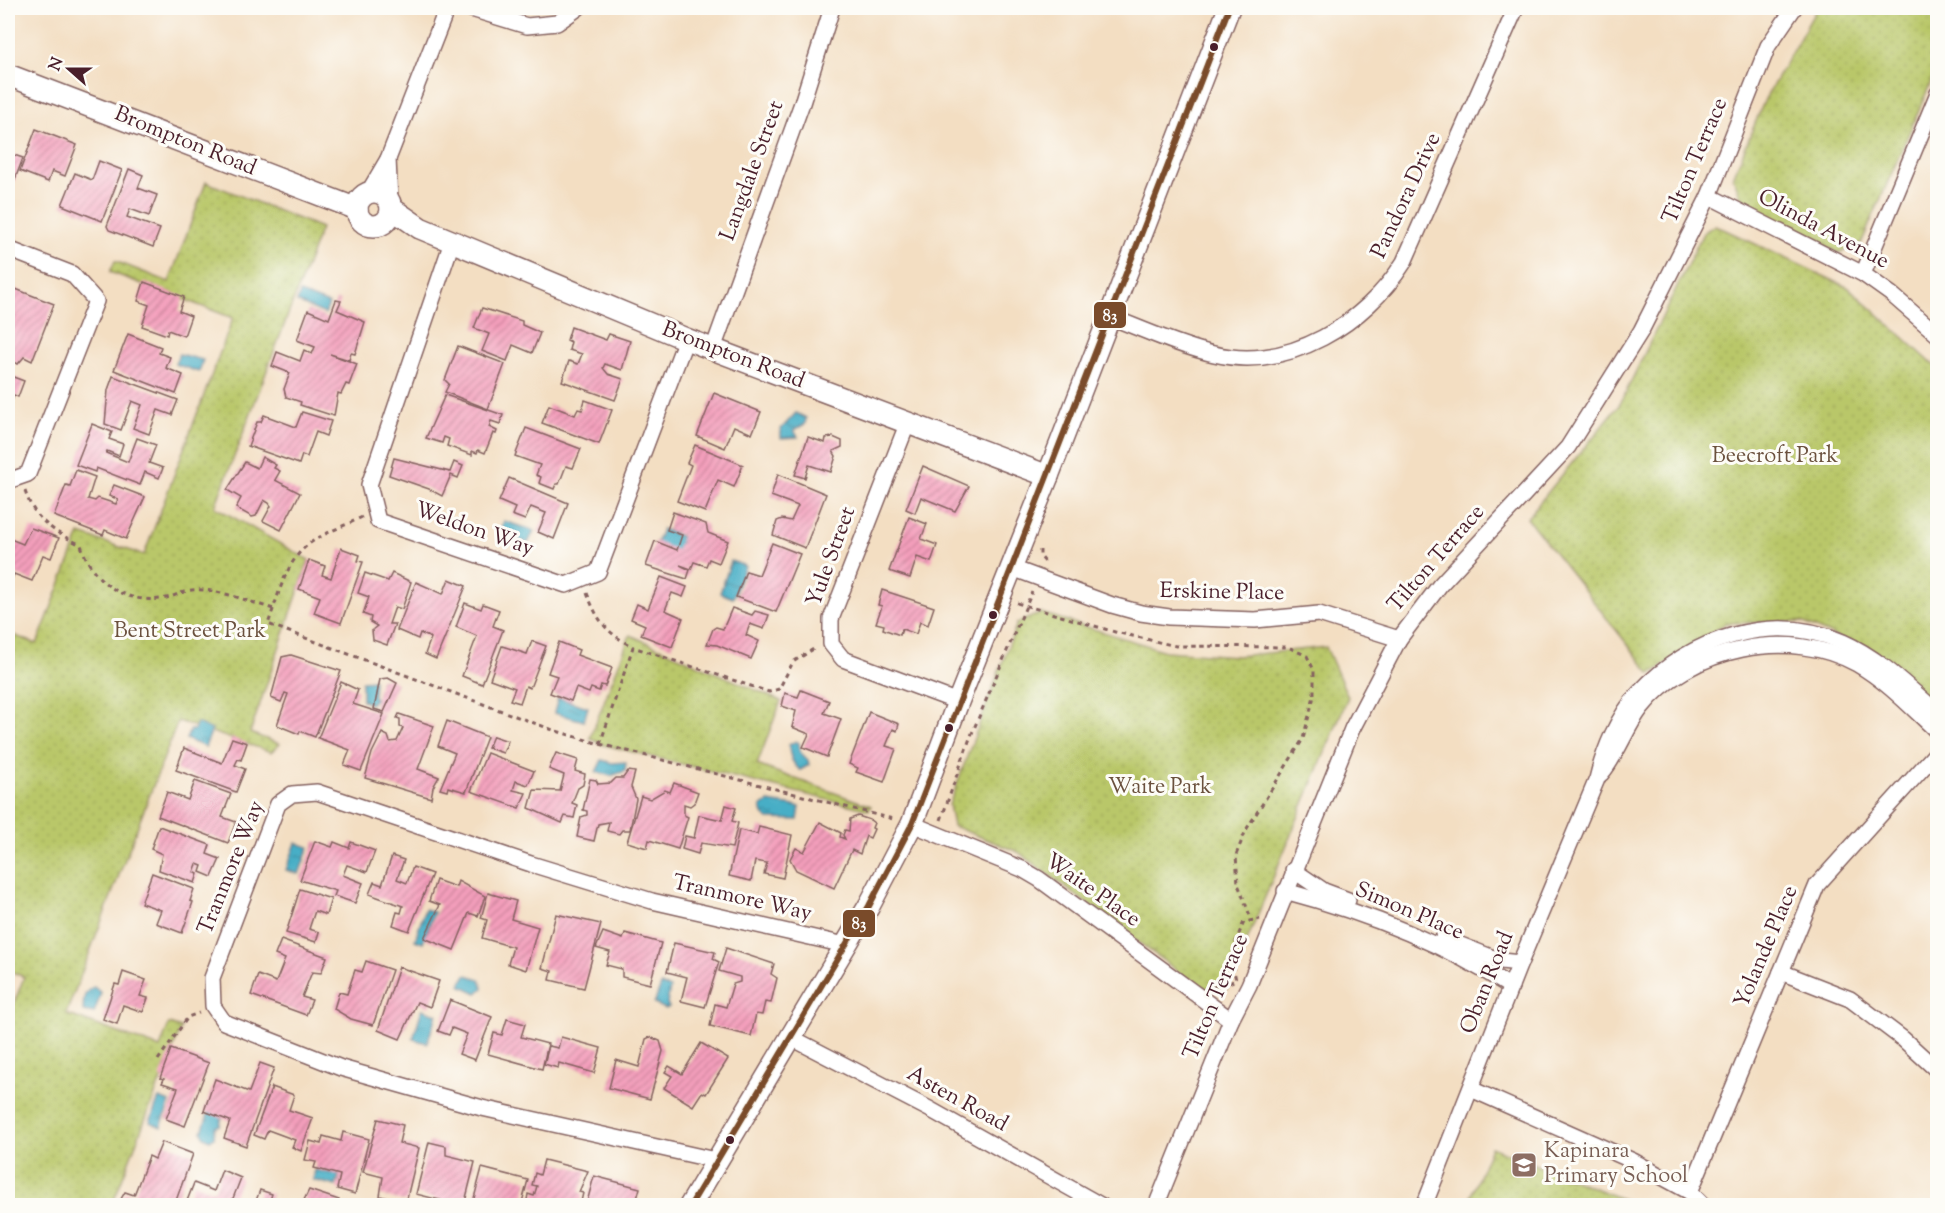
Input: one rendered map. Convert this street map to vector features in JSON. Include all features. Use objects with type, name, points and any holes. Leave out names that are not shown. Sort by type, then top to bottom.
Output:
[{"type":"street","points":[[388,159],[387,212],[374,226],[362,221],[362,200],[388,159],[447,8]]},
{"type":"street","points":[[468,8],[527,26],[557,23],[578,8]]},
{"type":"street","name":"Langdale Street","points":[[712,349],[802,103],[832,8]]},
{"type":"street","points":[[690,1206],[887,875],[912,825],[1229,8]]},
{"type":"street","name":"Pandora Drive","points":[[1110,317],[1213,354],[1243,357],[1293,349],[1320,339],[1365,311],[1392,282],[1404,262],[1516,8]]},
{"type":"street","name":"Tilton Terrace","points":[[1156,1206],[1231,1020],[1249,985],[1293,870],[1352,729],[1399,639],[1440,585],[1568,447],[1641,332],[1709,196],[1768,46],[1794,8]]},
{"type":"street","name":"Brompton Road","points":[[8,75],[299,187],[329,196],[362,200]]},
{"type":"street","points":[[1863,274],[1938,93]]},
{"type":"street","points":[[362,200],[380,193],[387,212]]},
{"type":"street","name":"Olinda Avenue","points":[[1709,196],[1863,274],[1891,294],[1938,335]]},
{"type":"street","name":"Brompton Road","points":[[387,212],[452,242],[686,339],[1048,476]]},
{"type":"street","points":[[376,511],[369,484],[452,242]]},
{"type":"street","points":[[8,249],[72,274],[96,301],[28,474],[8,481]]},
{"type":"street","name":"Weldon Way","points":[[376,511],[378,521],[566,585],[598,572],[686,339]]},
{"type":"street","name":"Yule Street","points":[[908,422],[831,619],[831,644],[843,660],[958,702]]},
{"type":"street","name":"Erskine Place","points":[[1012,568],[1141,613],[1169,617],[1255,620],[1319,614],[1399,639]]},
{"type":"street","name":"Oban Road","points":[[1424,1206],[1520,963],[1597,779],[1603,755],[1637,694],[1677,661],[1726,636],[1747,631],[1775,629],[1805,631],[1842,642],[1880,663],[1938,713]]},
{"type":"street","name":"Oban Road","points":[[1597,779],[1612,761],[1641,708],[1668,681],[1715,657],[1758,645],[1803,646],[1839,655],[1889,686],[1938,732]]},
{"type":"street","name":"Yolande Place","points":[[1690,1192],[1817,885],[1938,751]]},
{"type":"street","name":"Tranmore Way","points":[[213,1006],[212,978],[278,804],[292,794],[308,792],[316,792],[531,864],[652,901],[845,945]]},
{"type":"street","name":"Waite Place","points":[[912,825],[1039,879],[1231,1020]]},
{"type":"street","name":"Simon Place","points":[[1293,870],[1324,891],[1480,953],[1520,963]]},
{"type":"street","name":"Simon Place","points":[[1285,891],[1354,911],[1433,944],[1482,968],[1511,987]]},
{"type":"street","points":[[1781,972],[1850,999],[1903,1039],[1938,1071]]},
{"type":"street","points":[[213,1006],[224,1022],[342,1068],[482,1108],[716,1160]]},
{"type":"street","name":"Asten Road","points":[[790,1037],[931,1110],[1102,1206]]},
{"type":"street","points":[[1471,1089],[1633,1161],[1690,1192],[1704,1206]]},
{"type":"path","points":[[27,493],[28,504],[53,531],[81,545],[87,564],[103,583],[126,595],[161,599],[192,590],[214,592],[274,609]]},
{"type":"path","points":[[376,511],[319,538],[301,551],[285,576],[268,624],[553,730],[912,825]]},
{"type":"path","points":[[936,834],[970,738],[1025,606],[1046,563],[1040,556],[1040,548]]},
{"type":"path","points":[[590,600],[601,623],[609,633],[633,647],[769,692],[779,689],[793,662],[811,649],[831,644]]},
{"type":"path","points":[[1025,606],[1176,646],[1288,647],[1307,656],[1314,670],[1314,696],[1303,739],[1245,830],[1236,855],[1239,884],[1252,921]]},
{"type":"path","points":[[600,744],[633,647]]},
{"type":"path","points":[[1208,986],[1220,987],[1236,980],[1231,959],[1244,922],[1262,918],[1273,922]]},
{"type":"path","points":[[158,1060],[188,1017],[213,1006]]},
{"type":"green space","points":[[1817,8],[1937,8],[1937,68],[1861,244],[1838,253],[1744,205],[1733,177],[1765,99]]},
{"type":"green space","name":"Bent Street Park","points":[[206,182],[321,228],[215,507],[309,560],[250,733],[280,744],[271,752],[178,721],[66,1014],[160,1048],[169,1024],[181,1028],[112,1205],[8,1205],[8,1019],[24,977],[8,970],[8,633],[37,644],[80,534],[144,555],[233,318],[110,272],[115,261],[169,282]]},
{"type":"green space","name":"Beecroft Park","points":[[1715,225],[1849,288],[1937,368],[1937,714],[1870,652],[1802,622],[1726,623],[1651,674],[1527,518],[1620,404],[1703,233]]},
{"type":"green space","name":"Waite Park","points":[[1041,613],[1165,651],[1237,656],[1326,647],[1348,697],[1227,989],[1200,988],[1018,852],[953,826],[949,805],[1017,623]]},
{"type":"green space","points":[[630,635],[781,701],[757,765],[871,806],[869,810],[600,744],[590,738]]},
{"type":"green space","points":[[1491,1147],[1637,1205],[1467,1205]]},
{"type":"water","points":[[300,293],[329,304],[325,314],[297,302]]},
{"type":"water","points":[[179,354],[203,360],[199,372],[175,364]]},
{"type":"water","points":[[796,413],[806,418],[805,424],[794,430],[798,437],[781,438],[781,429]]},
{"type":"water","points":[[504,521],[534,531],[528,543],[500,533]]},
{"type":"water","points":[[662,529],[682,537],[677,552],[656,544]]},
{"type":"water","points":[[731,561],[745,566],[733,598],[720,593]]},
{"type":"water","points":[[374,680],[373,697],[376,698],[370,704],[362,700],[362,681]]},
{"type":"water","points":[[558,698],[588,707],[584,721],[554,713]]},
{"type":"water","points":[[197,723],[212,730],[205,747],[186,739],[190,730],[194,730]]},
{"type":"water","points":[[796,741],[809,765],[800,770],[793,762],[789,745]]},
{"type":"water","points":[[602,760],[612,763],[626,762],[625,771],[611,776],[596,772]]},
{"type":"water","points":[[768,802],[800,807],[798,820],[768,819],[761,807]]},
{"type":"water","points":[[296,843],[309,847],[299,874],[286,870]]},
{"type":"water","points":[[425,909],[434,912],[423,943],[415,940]]},
{"type":"water","points":[[466,975],[480,979],[483,988],[477,993],[460,985]]},
{"type":"water","points":[[661,985],[670,988],[667,1004],[669,1007],[666,1009],[654,1004]]},
{"type":"water","points":[[94,987],[101,993],[94,1013],[83,1011],[86,994]]},
{"type":"water","points":[[422,1009],[437,1014],[427,1043],[413,1039]]},
{"type":"water","points":[[159,1098],[170,1102],[161,1127],[150,1122]]},
{"type":"water","points":[[209,1112],[222,1117],[220,1125],[215,1127],[214,1137],[210,1140],[204,1137],[202,1131]]},
{"type":"water","points":[[315,1170],[339,1175],[336,1186],[313,1180]]},
{"type":"building","points":[[36,129],[77,145],[65,176],[52,171],[48,182],[20,171]]},
{"type":"building","points":[[8,153],[23,158],[14,182],[8,180]]},
{"type":"building","points":[[99,161],[122,170],[102,221],[62,205],[75,173],[92,180]]},
{"type":"building","points":[[129,169],[143,175],[138,188],[157,195],[149,216],[130,209],[127,217],[160,229],[153,247],[109,230],[107,226]]},
{"type":"building","points":[[144,282],[184,297],[179,311],[191,316],[184,336],[168,330],[167,335],[142,326],[149,305],[138,301]]},
{"type":"building","points":[[8,286],[54,304],[32,361],[24,357],[18,364],[8,359]]},
{"type":"building","points":[[336,300],[341,301],[337,310],[365,322],[355,354],[351,353],[349,360],[330,354],[357,364],[349,385],[346,384],[341,394],[338,393],[334,416],[300,405],[301,402],[286,397],[284,389],[290,373],[272,366],[277,352],[300,361],[304,350],[312,354],[315,347],[297,340],[308,310],[329,319]]},
{"type":"building","points":[[482,308],[522,321],[522,325],[540,333],[532,353],[513,345],[507,361],[482,351],[489,334],[474,328]]},
{"type":"building","points":[[571,327],[606,340],[609,334],[630,341],[622,370],[605,364],[603,368],[608,374],[623,379],[615,400],[562,381],[569,361],[578,364],[582,354],[569,350],[571,342],[567,340]]},
{"type":"building","points":[[128,334],[161,347],[159,353],[170,357],[166,368],[183,375],[176,394],[114,370]]},
{"type":"building","points":[[458,346],[505,364],[488,409],[445,392],[449,384],[445,380]]},
{"type":"building","points":[[8,375],[24,381],[18,397],[14,395],[8,413]]},
{"type":"building","points":[[113,376],[178,400],[172,415],[158,410],[149,434],[133,428],[142,405],[132,401],[121,430],[105,424],[108,390]]},
{"type":"building","points":[[714,393],[761,412],[752,434],[734,426],[725,448],[697,436]]},
{"type":"building","points":[[445,395],[503,415],[500,424],[491,421],[489,427],[497,431],[496,434],[493,433],[485,453],[478,450],[477,453],[472,451],[472,455],[447,446],[449,439],[444,437],[442,443],[426,438]]},
{"type":"building","points":[[585,400],[612,410],[599,444],[542,423],[549,405],[575,415],[578,409],[582,410]]},
{"type":"building","points":[[302,412],[331,421],[326,436],[316,432],[307,457],[302,455],[299,464],[248,446],[257,422],[261,422],[264,415],[296,427]]},
{"type":"building","points":[[92,424],[112,432],[109,439],[123,444],[119,456],[107,451],[106,453],[128,462],[137,438],[156,445],[149,463],[163,468],[159,478],[145,472],[140,485],[96,468],[95,472],[76,465]]},
{"type":"building","points":[[526,428],[581,449],[573,468],[566,466],[559,484],[556,484],[554,489],[539,483],[541,477],[536,475],[540,465],[515,456]]},
{"type":"building","points":[[808,437],[825,443],[826,438],[833,437],[842,441],[842,447],[833,451],[836,456],[831,472],[809,465],[805,478],[795,475]]},
{"type":"building","points":[[695,445],[743,465],[734,487],[718,480],[705,512],[677,501],[691,465],[687,463]]},
{"type":"building","points":[[262,457],[276,465],[274,468],[280,471],[275,480],[300,493],[281,530],[263,521],[271,506],[269,503],[264,500],[256,516],[252,517],[236,508],[241,498],[227,490],[245,462],[257,468]]},
{"type":"building","points":[[394,458],[450,472],[454,462],[463,466],[458,478],[451,475],[442,496],[389,475]]},
{"type":"building","points":[[923,466],[969,486],[955,511],[921,497],[915,513],[906,509]]},
{"type":"building","points":[[76,470],[95,477],[88,499],[95,501],[98,498],[116,504],[118,499],[109,496],[114,485],[145,497],[126,539],[105,530],[103,535],[54,516],[66,485],[70,486]]},
{"type":"building","points":[[778,474],[826,494],[805,548],[773,535],[777,521],[782,519],[791,521],[798,506],[771,496]]},
{"type":"building","points":[[509,478],[568,503],[554,539],[538,532],[546,513],[531,507],[525,520],[512,515],[515,508],[499,501]]},
{"type":"building","points":[[673,512],[706,524],[708,533],[728,541],[719,563],[709,559],[706,566],[694,562],[691,569],[680,565],[690,570],[687,579],[646,566],[655,541],[677,550],[682,535],[667,530]]},
{"type":"building","points":[[909,517],[927,524],[921,539],[937,545],[931,562],[917,557],[910,578],[889,571]]},
{"type":"building","points":[[31,528],[59,538],[51,558],[43,555],[32,581],[14,574],[8,590],[8,538],[23,544]]},
{"type":"building","points":[[772,543],[800,554],[776,612],[736,597],[746,571],[759,575]]},
{"type":"building","points":[[341,548],[360,555],[358,561],[363,562],[341,623],[314,613],[320,597],[299,589],[309,560],[325,566],[322,575],[331,578]]},
{"type":"building","points":[[365,573],[388,581],[392,573],[411,582],[402,609],[395,607],[389,624],[395,624],[387,645],[373,640],[372,630],[377,626],[370,622],[371,617],[363,614],[369,597],[358,593]]},
{"type":"building","points":[[661,577],[687,587],[683,597],[672,593],[665,610],[683,618],[672,647],[641,635],[645,625],[631,619],[637,604],[648,609]]},
{"type":"building","points":[[449,579],[466,586],[436,659],[425,654],[431,638],[420,633],[418,639],[397,630],[416,582],[443,594]]},
{"type":"building","points":[[882,590],[934,607],[928,625],[920,622],[916,634],[902,629],[900,635],[883,629],[884,625],[876,623],[882,606],[878,605]]},
{"type":"building","points":[[465,603],[481,609],[483,604],[499,610],[493,626],[503,630],[482,684],[462,676],[477,636],[456,627]]},
{"type":"building","points":[[732,608],[752,615],[755,611],[769,615],[764,629],[750,624],[746,635],[759,641],[751,659],[717,645],[707,644],[713,629],[716,627],[723,629]]},
{"type":"building","points":[[532,641],[546,646],[530,688],[526,686],[520,703],[510,700],[515,688],[490,679],[502,646],[527,654]]},
{"type":"building","points":[[559,642],[579,650],[577,655],[612,668],[605,686],[601,685],[599,691],[591,688],[589,693],[576,688],[571,701],[550,693],[557,676],[548,673]]},
{"type":"building","points":[[291,655],[341,671],[315,737],[300,731],[299,734],[277,725],[288,694],[285,693],[281,702],[271,698],[282,657]]},
{"type":"building","points":[[388,678],[397,683],[384,712],[374,709],[380,679]]},
{"type":"building","points":[[341,682],[358,690],[353,704],[384,714],[361,771],[344,765],[350,750],[318,738]]},
{"type":"building","points":[[801,690],[829,701],[824,713],[841,719],[827,757],[803,747],[809,734],[792,727],[796,711],[782,706],[785,693],[798,697]]},
{"type":"building","points":[[869,712],[899,724],[897,731],[893,729],[886,746],[896,749],[884,782],[856,772],[858,768],[849,764]]},
{"type":"building","points":[[399,714],[434,726],[418,769],[439,777],[433,787],[431,798],[365,778],[372,753],[382,733],[388,736],[390,742],[397,741],[403,728],[400,727],[400,719],[397,718]]},
{"type":"building","points":[[447,721],[487,737],[466,792],[448,787],[447,791],[440,789],[455,753],[438,746]]},
{"type":"building","points":[[493,736],[508,741],[503,753],[488,748]]},
{"type":"building","points":[[232,738],[247,743],[241,760],[238,759],[235,765],[245,769],[236,792],[176,770],[184,748],[222,763]]},
{"type":"building","points":[[487,753],[534,771],[528,785],[516,781],[513,790],[526,793],[519,808],[471,791]]},
{"type":"building","points":[[556,753],[578,760],[575,771],[585,774],[583,785],[578,788],[572,803],[577,805],[574,818],[565,816],[562,823],[529,808],[534,790],[560,791],[564,775],[549,769]]},
{"type":"building","points":[[628,771],[635,772],[631,787],[636,799],[630,830],[622,830],[619,834],[607,831],[609,822],[598,824],[594,841],[577,837],[581,817],[587,815],[587,811],[583,810],[590,779],[596,780],[598,784],[611,783],[616,778],[623,778]]},
{"type":"building","points":[[195,781],[231,794],[222,817],[236,822],[228,843],[158,816],[167,792],[188,800]]},
{"type":"building","points":[[674,783],[698,792],[694,803],[690,806],[684,804],[684,815],[688,817],[678,849],[649,840],[647,848],[627,842],[641,796],[650,799],[665,790],[670,792]]},
{"type":"building","points":[[726,805],[736,808],[732,821],[738,823],[732,848],[701,843],[698,854],[682,849],[685,836],[694,838],[699,815],[722,820]]},
{"type":"building","points":[[858,816],[874,823],[872,828],[874,829],[870,838],[866,836],[860,854],[852,850],[834,888],[796,870],[790,859],[796,848],[804,852],[820,822],[841,833],[840,837],[845,839],[843,835],[845,830],[849,831],[850,819]]},
{"type":"building","points":[[159,826],[210,845],[207,854],[220,859],[212,877],[200,872],[202,866],[197,864],[194,872],[198,874],[195,883],[159,870],[162,854],[151,849]]},
{"type":"building","points":[[759,827],[792,835],[783,878],[764,874],[767,863],[755,861],[751,881],[729,876],[739,830],[757,834]]},
{"type":"building","points":[[315,841],[332,847],[334,842],[349,848],[351,842],[375,851],[367,872],[347,865],[343,875],[363,883],[355,903],[334,896],[336,891],[300,880]]},
{"type":"building","points":[[392,856],[404,860],[397,879],[407,883],[413,867],[432,874],[409,931],[393,925],[397,912],[401,913],[403,906],[369,894],[374,882],[382,885]]},
{"type":"building","points":[[152,873],[194,889],[190,901],[193,902],[182,933],[156,923],[161,910],[141,903]]},
{"type":"building","points":[[436,880],[456,887],[458,881],[485,896],[478,916],[469,913],[454,950],[424,938],[440,905],[429,901]]},
{"type":"building","points":[[300,889],[331,899],[326,915],[315,911],[309,929],[319,932],[316,942],[286,933]]},
{"type":"building","points":[[488,893],[516,901],[511,919],[538,927],[526,970],[508,964],[513,947],[482,938],[487,920],[481,918]]},
{"type":"building","points":[[556,914],[601,924],[584,988],[550,980],[552,971],[542,968]]},
{"type":"building","points":[[603,932],[623,939],[625,933],[661,943],[650,984],[622,977],[622,969],[606,965],[610,952],[596,948]]},
{"type":"building","points":[[281,940],[327,957],[321,973],[312,972],[302,997],[312,1000],[306,1015],[251,995],[258,975],[276,982],[285,959],[275,955]]},
{"type":"building","points":[[674,943],[715,952],[713,959],[719,962],[705,1007],[681,1001],[687,977],[667,972]]},
{"type":"building","points":[[726,948],[774,964],[771,974],[777,978],[771,1003],[765,1002],[762,1015],[756,1014],[751,1036],[710,1026],[715,1004],[726,1007],[733,984],[740,982],[740,977],[719,971]]},
{"type":"building","points":[[366,961],[392,970],[373,1025],[351,1019],[334,1009],[339,992],[347,994],[355,970],[362,972]]},
{"type":"building","points":[[399,967],[439,981],[430,1007],[417,1002],[400,1039],[378,1030]]},
{"type":"building","points":[[123,972],[146,980],[140,996],[148,998],[143,1012],[123,1005],[117,1024],[103,1019],[115,984],[119,985]]},
{"type":"building","points":[[450,1000],[492,1017],[475,1060],[459,1054],[467,1034],[452,1028],[449,1035],[438,1031]]},
{"type":"building","points":[[507,1019],[525,1024],[521,1037],[548,1044],[542,1069],[488,1054],[494,1033],[502,1035]]},
{"type":"building","points":[[561,1037],[601,1048],[594,1073],[559,1063],[558,1068],[544,1064],[549,1046],[558,1048]]},
{"type":"building","points":[[650,1037],[660,1041],[663,1051],[650,1099],[609,1088],[616,1060],[639,1067],[646,1039]]},
{"type":"building","points":[[701,1043],[728,1059],[706,1094],[702,1092],[693,1106],[664,1088],[672,1076],[665,1072],[669,1066],[682,1074]]},
{"type":"building","points":[[171,1049],[209,1063],[185,1126],[166,1119],[178,1088],[162,1083],[164,1079],[160,1078]]},
{"type":"building","points":[[260,1063],[274,1068],[246,1146],[224,1138],[230,1121],[204,1111],[215,1079],[249,1092]]},
{"type":"building","points":[[272,1087],[294,1095],[289,1110],[313,1118],[301,1151],[292,1147],[295,1140],[268,1130],[264,1139],[254,1135]]},
{"type":"building","points":[[378,1119],[403,1125],[399,1143],[419,1148],[406,1202],[380,1196],[383,1177],[363,1172]]},
{"type":"building","points":[[343,1132],[369,1139],[355,1194],[337,1189],[340,1175],[314,1168],[316,1162],[305,1160],[310,1141],[321,1144],[323,1136],[341,1141]]},
{"type":"building","points":[[162,1142],[193,1154],[174,1206],[153,1206],[138,1200],[136,1206],[117,1206],[125,1192],[134,1195],[149,1156],[155,1159]]},
{"type":"building","points":[[429,1142],[446,1146],[446,1155],[475,1162],[464,1206],[452,1206],[452,1203],[416,1194]]},
{"type":"building","points":[[544,1160],[588,1171],[579,1192],[583,1193],[580,1206],[526,1206],[528,1194],[534,1196],[537,1186],[532,1185],[535,1173],[540,1175]]},
{"type":"building","points":[[482,1168],[528,1180],[521,1206],[486,1206],[473,1202]]},
{"type":"building","points":[[222,1170],[241,1178],[230,1206],[185,1206],[194,1183],[214,1191]]},
{"type":"building","points":[[594,1176],[640,1188],[635,1206],[586,1206]]},
{"type":"building","points":[[260,1190],[272,1194],[268,1206],[254,1206]]},
{"type":"building","points":[[309,1190],[339,1200],[337,1206],[301,1206]]},
{"type":"transit line","name":"83","points":[[690,1206],[869,906],[912,824],[1229,8]]},
{"type":"place","name":"Kapinara Primary School","points":[[1524,1165]]}]
